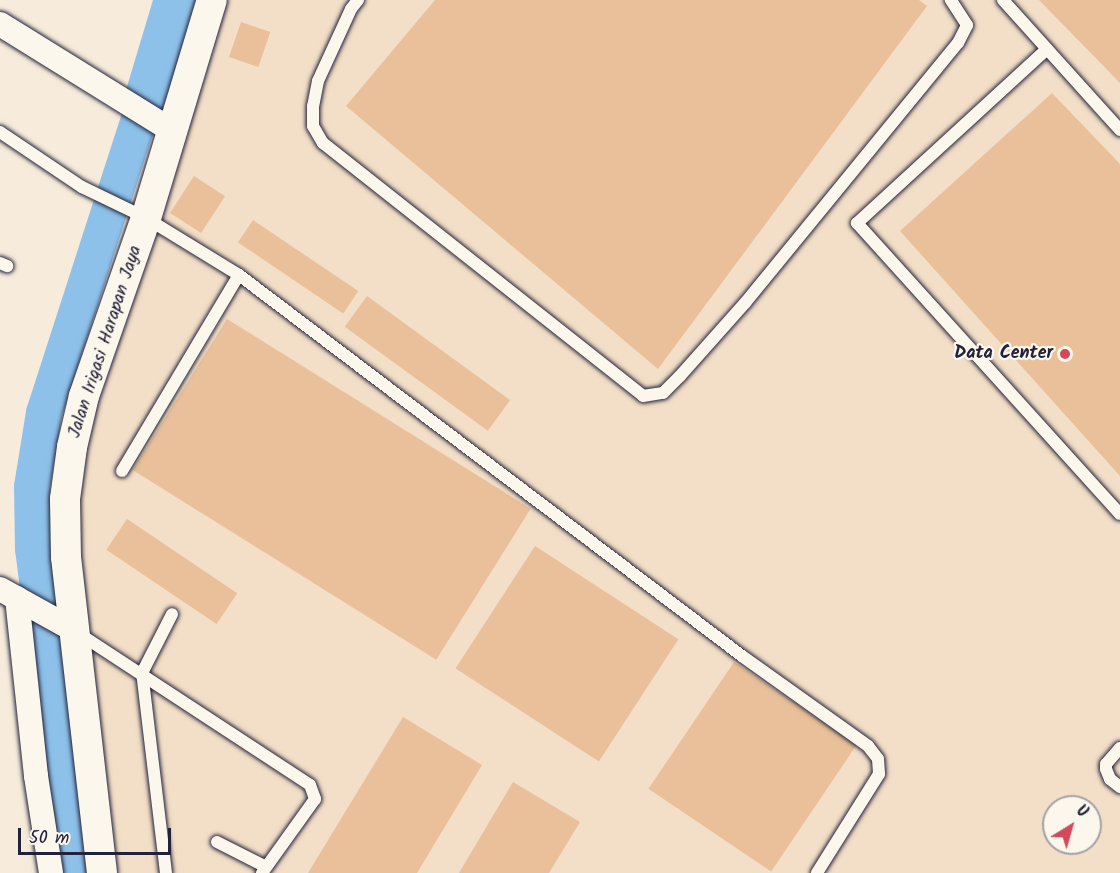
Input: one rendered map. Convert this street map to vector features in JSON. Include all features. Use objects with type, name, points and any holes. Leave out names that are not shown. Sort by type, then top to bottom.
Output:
[{"type":"street","name":"Jalan Irigasi Harapan Jaya","points":[[102,873],[67,627],[63,524],[72,447],[84,396],[136,214],[174,132],[212,0]]},
{"type":"street","points":[[0,24],[174,132]]},
{"type":"street","points":[[17,599],[67,627]]},
{"type":"street","points":[[17,599],[36,776],[51,873]]},
{"type":"lane","points":[[358,0],[351,9],[318,81],[313,106],[313,126],[323,143],[643,396],[663,393],[680,376],[745,303],[958,43],[967,26],[951,0]]},
{"type":"lane","points":[[1003,0],[1120,130]]},
{"type":"lane","points":[[1047,49],[856,223],[1120,514]]},
{"type":"lane","points":[[0,132],[102,197],[136,214],[239,275],[741,656],[873,751],[878,759],[879,774],[817,873]]},
{"type":"lane","points":[[122,471],[239,275]]},
{"type":"lane","points":[[166,873],[142,674],[172,614]]},
{"type":"lane","points":[[67,627],[310,785],[315,799],[264,870],[216,842]]},
{"type":"lane","points":[[1120,748],[1106,764],[1110,779],[1120,787]]},
{"type":"shaded area","points":[[213,0],[1120,0],[1120,873],[103,873],[72,448]]},
{"type":"water","points":[[153,0],[213,0],[174,132],[123,100]]},
{"type":"building","points":[[435,0],[919,0],[927,6],[658,369],[346,106]]},
{"type":"building","points":[[1039,0],[1120,0],[1120,83]]},
{"type":"building","points":[[241,22],[270,32],[258,67],[229,57]]},
{"type":"building","name":"Data Center","points":[[1052,93],[1120,164],[1120,476],[900,231]]},
{"type":"building","points":[[194,176],[225,196],[201,233],[170,213]]},
{"type":"building","points":[[253,220],[358,291],[343,313],[238,242]]},
{"type":"building","points":[[367,296],[510,400],[488,431],[345,327]]},
{"type":"building","points":[[227,319],[531,509],[436,660],[133,470]]},
{"type":"building","points":[[127,519],[237,593],[217,624],[106,550]]},
{"type":"building","points":[[535,546],[678,639],[599,762],[455,668]]},
{"type":"building","points":[[734,662],[857,745],[771,872],[648,789]]},
{"type":"building","points":[[403,717],[482,765],[417,873],[308,873]]},
{"type":"building","points":[[513,782],[580,822],[549,873],[459,873]]},
{"type":"waterway","points":[[74,873],[33,549],[32,487],[44,413],[177,0]]},
{"type":"place","name":"Data Center","points":[[1065,354]]}]
